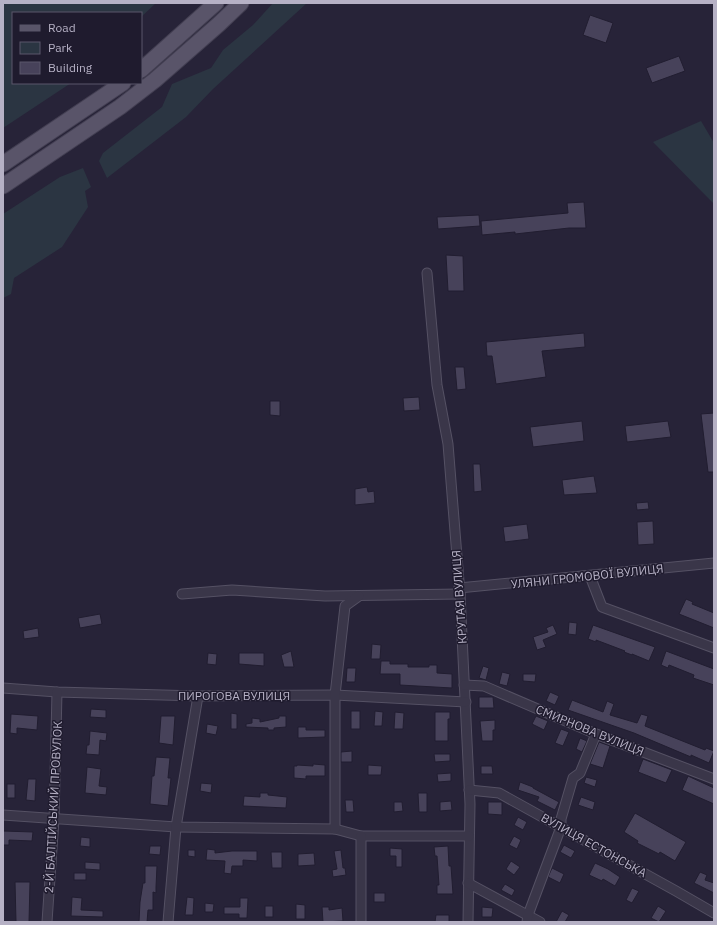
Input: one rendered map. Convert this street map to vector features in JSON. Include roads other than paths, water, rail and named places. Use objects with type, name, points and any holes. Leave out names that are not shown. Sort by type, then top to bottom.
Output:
[{"type":"main road","points":[[142,69],[216,3]]},
{"type":"main road","points":[[3,186],[126,103],[161,75],[241,3]]},
{"type":"main road","points":[[3,164],[122,84]]},
{"type":"street","name":"КРУТАЯ ВУЛИЦЯ","points":[[427,273],[437,385],[448,444],[459,591],[466,702],[469,790],[468,922]]},
{"type":"street","name":"УЛЯНИ ГРОМОВОЇ ВУЛИЦЯ","points":[[182,594],[232,590],[325,596],[359,596],[459,591],[714,563]]},
{"type":"street","points":[[590,576],[602,608],[714,648]]},
{"type":"street","points":[[335,830],[335,695],[345,606],[359,596]]},
{"type":"street","name":"СМИРНОВА ВУЛИЦЯ","points":[[464,685],[484,686],[596,734],[714,779]]},
{"type":"street","name":"ПИРОГОВА ВУЛИЦЯ","points":[[3,688],[57,692],[198,696],[335,695],[466,702]]},
{"type":"street","name":"2-Й БАЛТІЙСЬКИЙ ПРОВУЛОК","points":[[47,922],[54,819],[57,692]]},
{"type":"street","points":[[168,922],[176,827],[198,696]]},
{"type":"street","points":[[528,918],[561,827],[561,819],[573,778],[580,773],[596,734]]},
{"type":"street","name":"ВУЛИЦЯ ЕСТОНСЬКА","points":[[469,790],[499,793],[714,913]]},
{"type":"street","points":[[3,816],[176,827],[335,830],[361,836],[469,836]]},
{"type":"street","points":[[361,836],[361,922]]},
{"type":"street","points":[[468,883],[528,918],[540,922]]}]
